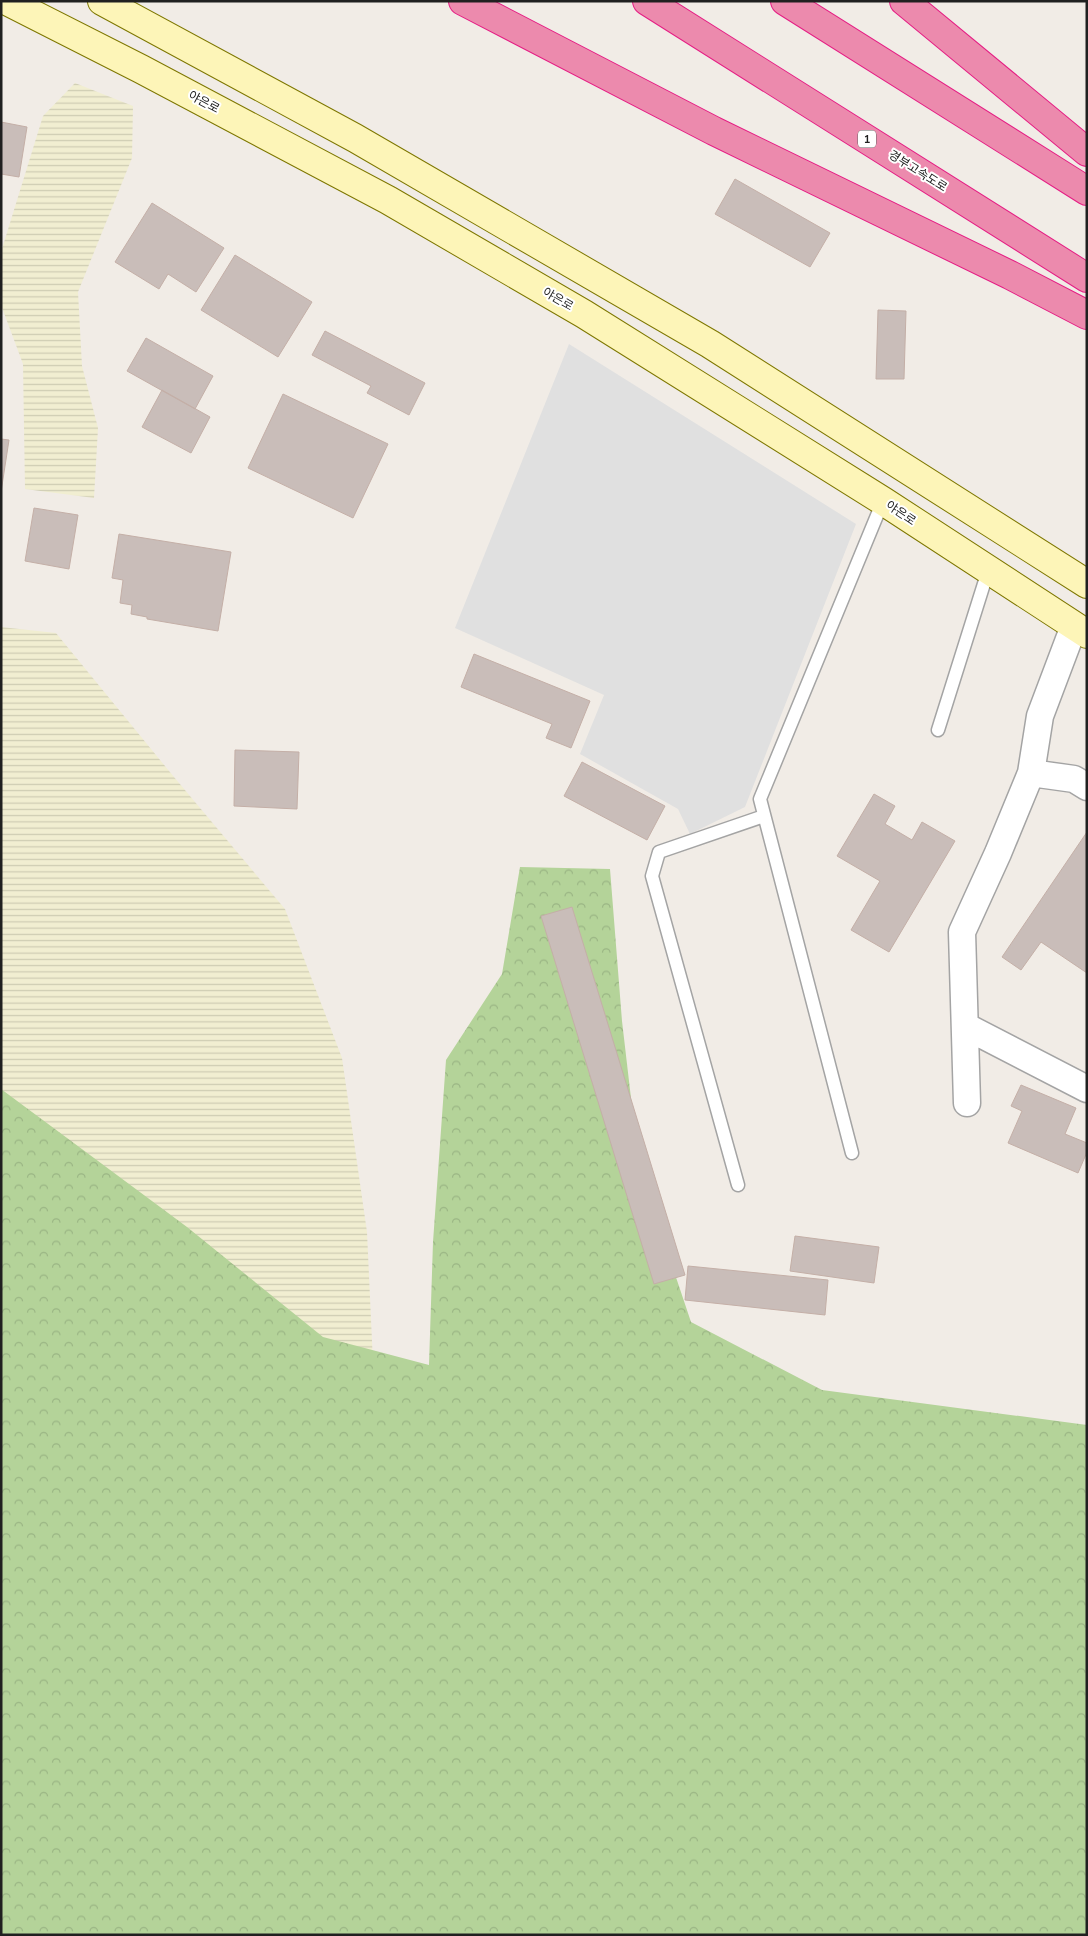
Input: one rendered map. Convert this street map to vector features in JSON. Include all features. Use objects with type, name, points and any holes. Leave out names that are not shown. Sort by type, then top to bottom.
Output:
[{"type":"highway","points":[[463,1],[714,131],[1010,275],[1087,315]]},
{"type":"highway","name":"경부고속도로","points":[[647,1],[1087,278]]},
{"type":"highway","points":[[785,1],[1087,191]]},
{"type":"highway","points":[[904,1],[1087,152]]},
{"type":"main road","name":"야은로","points":[[7,1],[141,69],[388,200],[584,314],[883,501],[1080,630]]},
{"type":"main road","points":[[102,1],[355,138],[710,344],[1087,584]]},
{"type":"street","points":[[967,1102],[962,932],[998,853],[1031,773],[1040,716],[1080,630]]},
{"type":"street","points":[[1031,773],[1074,779],[1087,787]]},
{"type":"street","points":[[965,1026],[1087,1089]]},
{"type":"lane","points":[[852,1153],[760,799],[883,501]]},
{"type":"lane","points":[[938,730],[988,571]]},
{"type":"lane","points":[[738,1185],[652,876],[659,852],[764,816]]},
{"type":"shaded area","points":[[75,83],[133,106],[132,158],[78,292],[82,366],[98,428],[94,498],[25,489],[23,364],[1,305],[1,252],[43,116]]},
{"type":"shaded area","points":[[569,344],[856,524],[745,807],[690,834],[678,809],[580,754],[604,695],[455,628]]},
{"type":"shaded area","points":[[1,627],[56,633],[285,909],[342,1058],[367,1232],[373,1363],[327,1375],[1,1105]]},
{"type":"green space","points":[[520,867],[610,869],[622,1021],[639,1167],[691,1322],[822,1390],[1087,1425],[1087,1935],[1,1935],[1,1089],[187,1227],[323,1337],[429,1365],[433,1242],[446,1060],[502,974]]},
{"type":"building","points":[[1,122],[27,127],[19,177],[1,174]]},
{"type":"building","points":[[735,179],[830,233],[810,267],[715,214]]},
{"type":"building","points":[[152,203],[224,248],[196,292],[168,274],[159,289],[115,262]]},
{"type":"building","points":[[235,255],[312,302],[278,357],[201,310]]},
{"type":"building","points":[[878,310],[906,311],[904,379],[876,379]]},
{"type":"building","points":[[325,331],[425,383],[409,415],[367,393],[371,386],[312,355]]},
{"type":"building","points":[[146,338],[213,376],[195,409],[127,371]]},
{"type":"building","points":[[162,390],[210,417],[191,453],[142,427]]},
{"type":"building","points":[[283,394],[388,444],[353,518],[248,468]]},
{"type":"building","points":[[1,439],[9,440],[1,492]]},
{"type":"building","points":[[34,508],[78,515],[69,569],[25,561]]},
{"type":"building","points":[[119,534],[231,552],[218,631],[147,619],[147,617],[131,614],[132,605],[120,603],[123,580],[112,578]]},
{"type":"building","points":[[474,654],[590,701],[571,748],[546,738],[552,724],[461,687]]},
{"type":"building","points":[[235,750],[299,752],[297,809],[234,806]]},
{"type":"building","points":[[582,762],[665,806],[647,840],[564,796]]},
{"type":"building","points":[[874,794],[895,806],[885,824],[912,840],[922,822],[955,841],[889,952],[851,930],[880,881],[837,856]]},
{"type":"building","points":[[1087,832],[1087,973],[1041,942],[1021,970],[1002,957]]},
{"type":"building","points":[[572,907],[685,1275],[654,1284],[541,916]]},
{"type":"building","points":[[1021,1085],[1076,1108],[1065,1134],[1087,1143],[1087,1152],[1078,1173],[1008,1143],[1022,1111],[1011,1106]]},
{"type":"building","points":[[795,1236],[879,1247],[874,1283],[790,1271]]},
{"type":"building","points":[[688,1266],[828,1280],[825,1315],[685,1300]]}]
